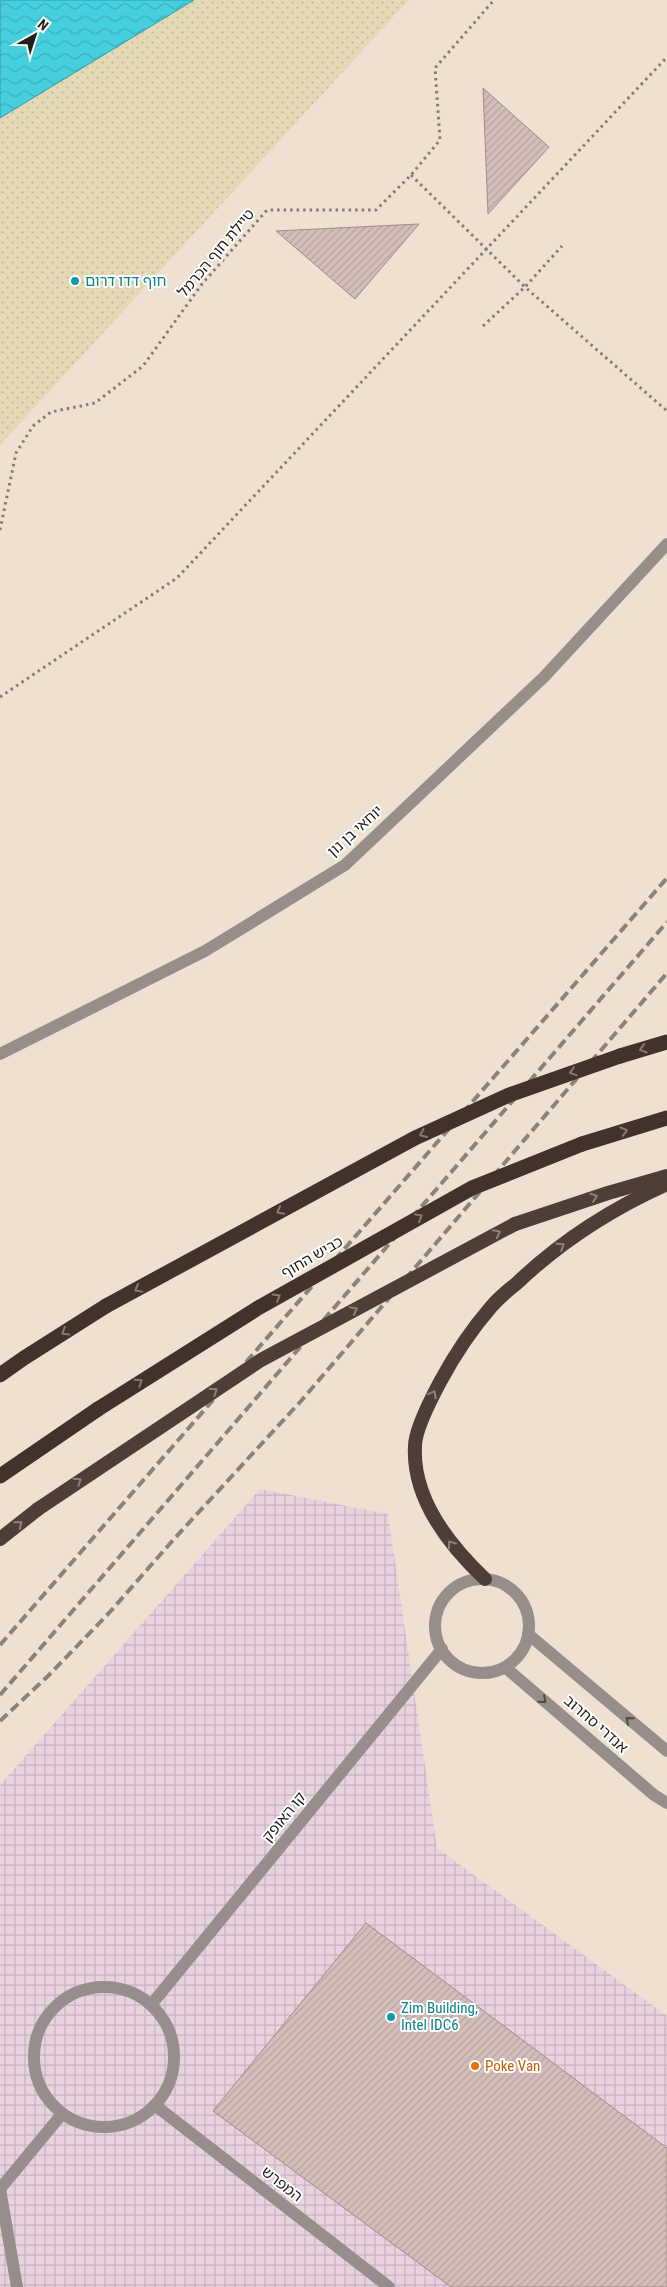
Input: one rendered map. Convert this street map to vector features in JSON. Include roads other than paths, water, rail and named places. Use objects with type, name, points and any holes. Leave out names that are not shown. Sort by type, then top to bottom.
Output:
[{"type":"highway","points":[[0,1376],[24,1358],[106,1306],[415,1138],[510,1094],[667,1042]]},
{"type":"highway","name":"כביש החוף","points":[[0,1476],[98,1409],[258,1308],[472,1188],[582,1144],[667,1118]]},
{"type":"highway","points":[[0,1539],[38,1508],[261,1360],[514,1224],[667,1176]]},
{"type":"highway","points":[[485,1580],[459,1555],[442,1531],[419,1485],[415,1445],[430,1400],[453,1358],[491,1306],[540,1261],[630,1200],[667,1184]]},
{"type":"street","name":"יוחאי בן נון","points":[[0,1054],[205,951],[345,865],[544,677],[667,544]]},
{"type":"street","points":[[485,1580],[500,1583],[513,1591],[523,1603],[528,1619],[528,1634],[523,1649],[506,1668],[498,1672],[472,1672],[455,1664],[442,1649],[436,1636],[436,1622],[439,1608],[446,1596],[470,1581],[485,1580]]},
{"type":"street","name":"אנדרי סחרוב","points":[[528,1634],[666,1750]]},
{"type":"street","name":"קו האופק","points":[[151,2004],[442,1649]]},
{"type":"street","name":"אנדרי סחרוב","points":[[506,1668],[654,1795],[667,1803]]},
{"type":"street","points":[[109,1987],[132,1992],[151,2004],[165,2022],[173,2043],[175,2065],[168,2087],[156,2106],[140,2119],[127,2124],[100,2128],[80,2124],[62,2114],[46,2098],[36,2077],[33,2055],[38,2032],[49,2013],[66,1998],[87,1989],[109,1987]]},
{"type":"street","name":"המפרש","points":[[156,2106],[389,2287]]},
{"type":"street","points":[[17,2287],[0,2189],[62,2114]]},
{"type":"water","points":[[0,0],[194,0],[0,118]]},
{"type":"railway","points":[[0,1645],[667,878]]},
{"type":"railway","points":[[0,1695],[667,922]]},
{"type":"railway","points":[[0,1721],[49,1675],[109,1613],[301,1401],[667,973]]},
{"type":"place","name":"חוף דדו דרום","points":[[75,281]]},
{"type":"place","name":"Zim Building, Intel IDC6","points":[[391,2017]]},
{"type":"place","name":"Poke Van","points":[[475,2066]]}]
